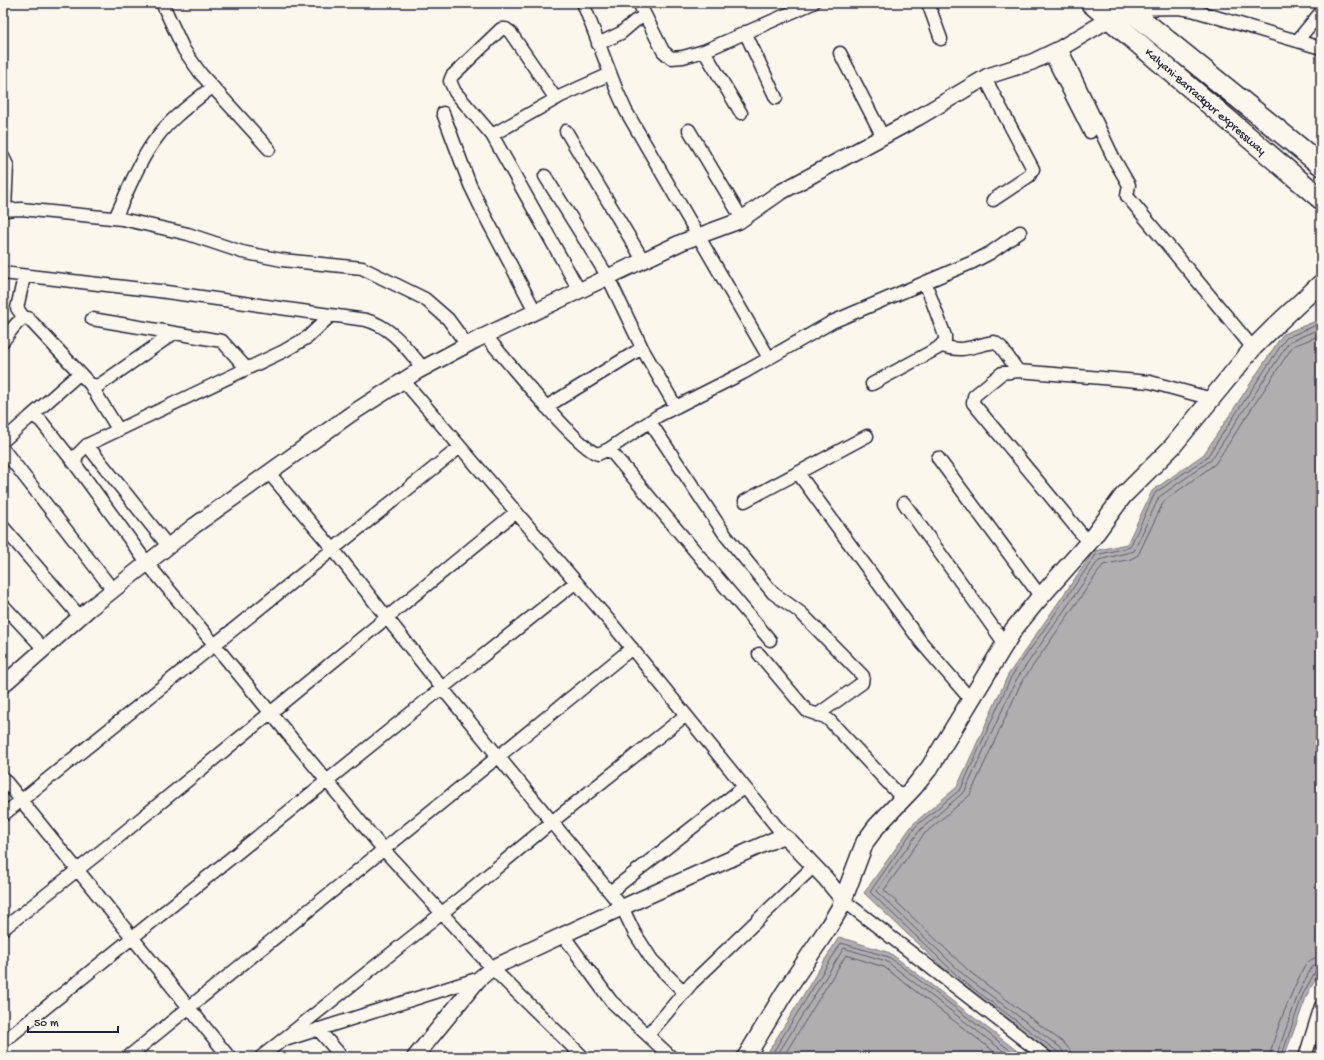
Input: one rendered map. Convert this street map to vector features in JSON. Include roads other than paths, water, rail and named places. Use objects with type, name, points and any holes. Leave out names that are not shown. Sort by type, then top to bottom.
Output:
[{"type":"highway","name":"Kalyani-Barrackpur expressway","points":[[1091,3],[1120,10],[1321,165]]},
{"type":"highway","name":"Kalyani-Barrackpur expressway","points":[[1120,10],[1321,199]]},
{"type":"main road","points":[[746,1057],[783,995],[828,928],[843,900],[864,842],[930,767],[1014,629],[1089,543],[1123,496],[1172,447],[1253,348],[1321,283]]},
{"type":"street","points":[[162,3],[184,50],[212,86],[269,149]]},
{"type":"street","points":[[583,3],[598,44],[626,111],[769,358]]},
{"type":"street","points":[[639,3],[663,51],[671,58],[683,57],[704,51],[813,3]]},
{"type":"street","points":[[928,3],[941,39]]},
{"type":"street","points":[[3,685],[80,617],[194,526],[403,380],[485,335],[579,290],[643,260],[742,219],[779,193],[883,137],[985,78],[1032,62],[1056,50],[1120,10],[1178,8],[1192,10],[1321,48]]},
{"type":"street","points":[[1297,41],[1321,12]]},
{"type":"street","points":[[598,44],[621,33],[635,21],[645,16]]},
{"type":"street","points":[[556,99],[510,32],[506,29],[501,29],[452,76],[450,81],[455,92],[492,135],[579,290]]},
{"type":"street","points":[[745,32],[776,98]]},
{"type":"street","points":[[1056,50],[1090,132]]},
{"type":"street","points":[[1056,50],[1129,185],[1127,196],[1253,348]]},
{"type":"street","points":[[704,51],[741,112]]},
{"type":"street","points":[[840,53],[883,137]]},
{"type":"street","points":[[492,135],[556,99],[610,74]]},
{"type":"street","points":[[985,78],[1033,169],[1029,176],[993,200]]},
{"type":"street","points":[[115,218],[148,150],[157,137],[174,119],[212,86]]},
{"type":"street","points":[[443,113],[470,185],[535,311]]},
{"type":"street","points":[[689,130],[742,219]]},
{"type":"street","points":[[566,131],[643,260]]},
{"type":"street","points":[[3,157],[7,165],[4,210],[115,218],[174,231],[242,252],[282,260],[362,268],[425,299],[448,319],[466,345]]},
{"type":"street","points":[[545,176],[608,277],[642,348],[676,407]]},
{"type":"street","points":[[485,335],[546,407],[594,453],[598,454],[609,449],[676,407],[744,373],[851,312],[972,262],[1020,232]]},
{"type":"street","points":[[3,273],[24,277],[159,291],[366,320],[382,325],[395,335],[423,368]]},
{"type":"street","points":[[24,277],[17,308],[24,318],[32,321],[90,384],[118,429]]},
{"type":"street","points":[[925,282],[945,336],[942,346]]},
{"type":"street","points":[[75,464],[77,455],[87,445],[284,351],[308,336],[331,315]]},
{"type":"street","points":[[3,341],[24,318]]},
{"type":"street","points":[[92,319],[222,341],[247,369]]},
{"type":"street","points":[[90,384],[98,386],[174,333]]},
{"type":"street","points":[[872,384],[942,346],[958,350],[994,342],[1000,347],[1018,371]]},
{"type":"street","points":[[546,407],[642,348]]},
{"type":"street","points":[[1089,543],[973,403],[974,396],[1002,373],[1018,371],[1150,382],[1212,399]]},
{"type":"street","points":[[3,441],[80,373]]},
{"type":"street","points":[[403,380],[632,648],[785,837],[814,866],[843,900],[1046,1057]]},
{"type":"street","points":[[30,417],[38,418],[41,421],[75,464],[147,563],[269,713],[383,849],[492,968],[583,1057]]},
{"type":"street","points":[[650,422],[726,536],[773,593],[801,613],[863,676],[862,683],[817,715]]},
{"type":"street","points":[[745,501],[867,436]]},
{"type":"street","points":[[87,445],[168,546]]},
{"type":"street","points":[[3,815],[460,447]]},
{"type":"street","points":[[3,449],[113,590]]},
{"type":"street","points":[[609,449],[770,640]]},
{"type":"street","points":[[938,458],[1041,597]]},
{"type":"street","points":[[269,473],[333,549],[442,688],[610,892],[622,908],[634,932],[652,960],[684,992]]},
{"type":"street","points":[[798,473],[921,642],[971,700]]},
{"type":"street","points":[[904,502],[1006,644]]},
{"type":"street","points":[[3,929],[77,871],[516,512]]},
{"type":"street","points":[[3,527],[80,617]]},
{"type":"street","points":[[3,1042],[326,781],[576,582]]},
{"type":"street","points":[[3,606],[44,649]]},
{"type":"street","points":[[128,1057],[632,648]]},
{"type":"street","points":[[759,654],[808,711],[825,717],[830,721],[903,799]]},
{"type":"street","points":[[261,1057],[441,914],[552,821],[686,715]]},
{"type":"street","points":[[3,778],[132,939],[230,1057]]},
{"type":"street","points":[[610,892],[744,787]]},
{"type":"street","points":[[415,1057],[480,978],[492,968],[780,837],[785,837]]},
{"type":"street","points":[[648,1035],[684,992],[764,912],[814,866]]},
{"type":"street","points":[[563,935],[611,1001],[671,1057]]},
{"type":"street","points":[[282,1041],[480,978]]},
{"type":"street","points":[[1305,1057],[1321,1006]]},
{"type":"street","points":[[318,1029],[342,1057]]},
{"type":"water","points":[[1321,319],[1321,969],[1307,995],[1284,1057],[1058,1057],[960,984],[864,893],[913,824],[957,787],[1008,675],[1094,551],[1127,544],[1152,491],[1204,454],[1283,334]]},
{"type":"water","points":[[839,937],[890,953],[1025,1057],[765,1057]]}]
